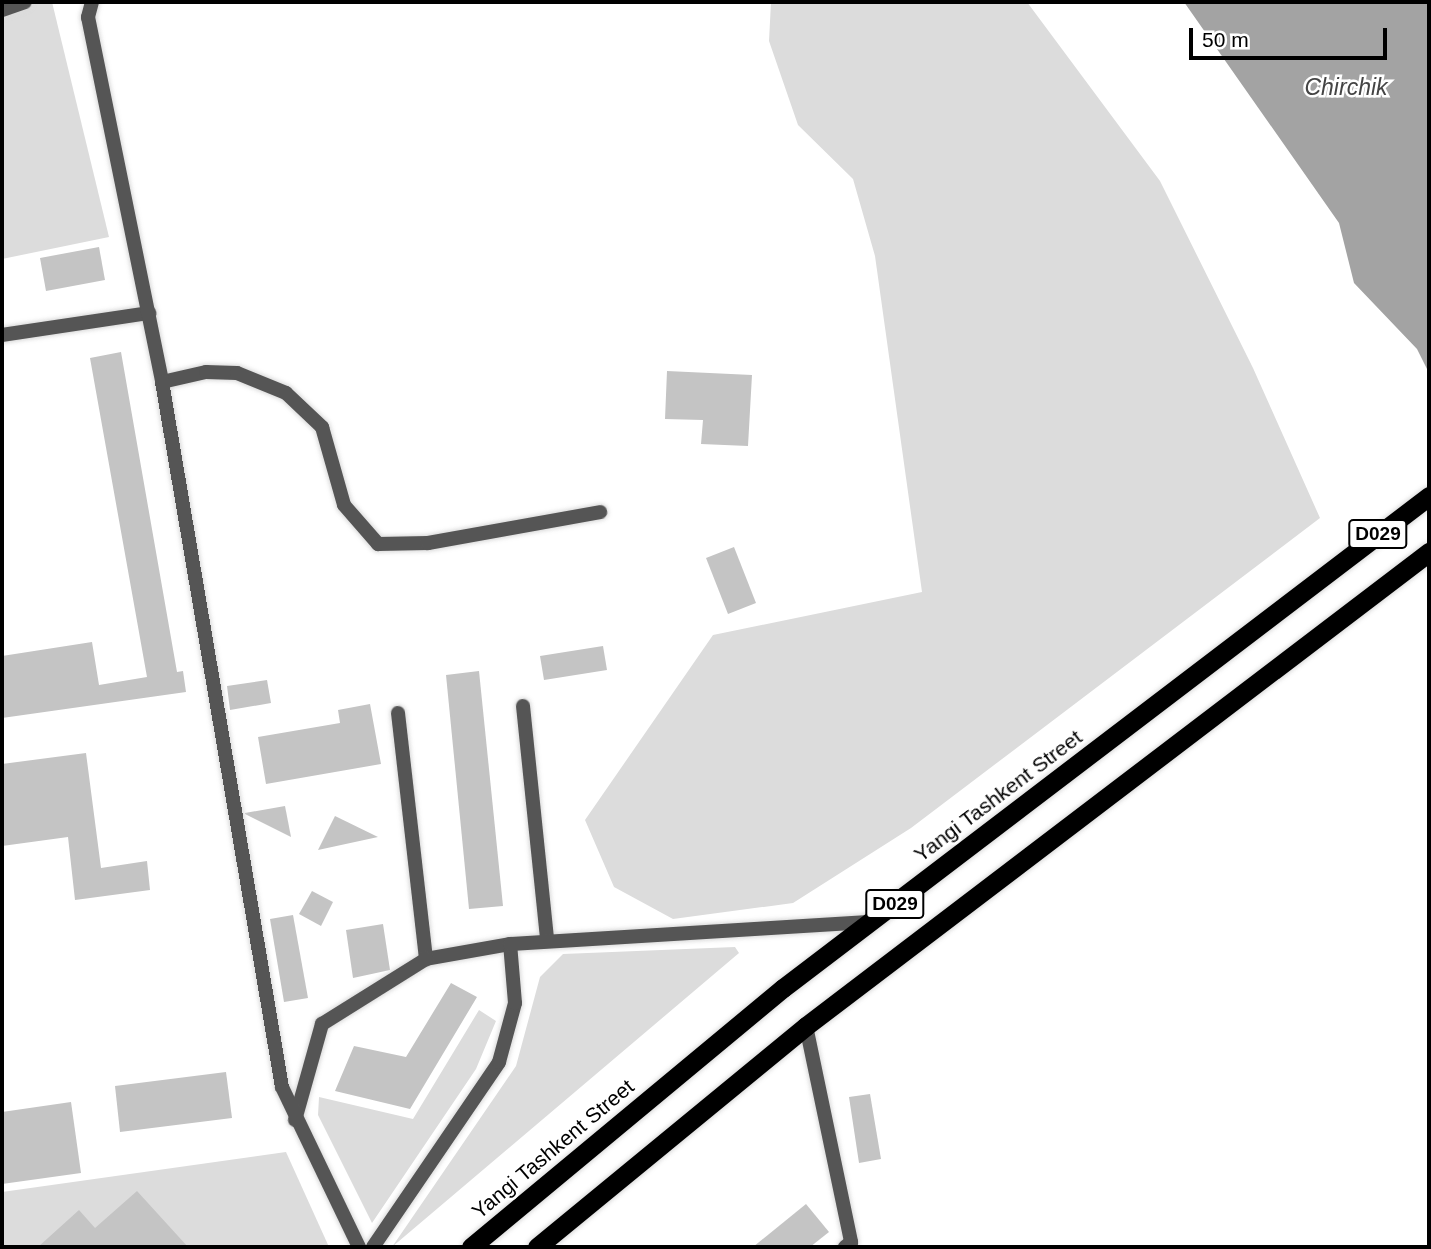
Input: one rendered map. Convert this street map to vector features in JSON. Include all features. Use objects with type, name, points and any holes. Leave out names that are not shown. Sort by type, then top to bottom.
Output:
[{"type":"highway","name":"Yangi Tashkent Street","points":[[471,1247],[871,922],[1429,496]]},
{"type":"highway","name":"D029","points":[[537,1247],[806,1026],[1429,552]]},
{"type":"street","points":[[5,6],[25,2]]},
{"type":"street","points":[[92,2],[88,17],[162,383],[282,1087],[295,1120],[359,1247]]},
{"type":"street","points":[[2,334],[149,313]]},
{"type":"street","points":[[162,383],[206,372],[237,373],[286,393],[323,427],[344,505],[378,544],[428,543],[600,512]]},
{"type":"street","points":[[523,706],[547,940]]},
{"type":"street","points":[[398,713],[426,959]]},
{"type":"street","points":[[295,1120],[322,1024],[426,959],[547,940],[871,922]]},
{"type":"street","points":[[373,1247],[499,1062],[515,1003],[510,944]]},
{"type":"street","points":[[806,1026],[851,1242],[845,1247]]},
{"type":"shaded area","points":[[2,2],[52,2],[109,237],[2,259]]},
{"type":"shaded area","points":[[771,2],[1027,2],[1160,181],[1253,368],[1320,518],[911,828],[793,903],[673,919],[614,887],[585,820],[713,635],[922,592],[875,256],[853,179],[798,125],[769,41]]},
{"type":"shaded area","points":[[735,947],[739,953],[392,1247],[516,1066],[540,977],[563,954]]},
{"type":"shaded area","points":[[479,1010],[496,1021],[476,1069],[372,1223],[318,1115],[319,1097],[413,1119]]},
{"type":"shaded area","points":[[286,1152],[329,1247],[2,1247],[2,1192]]},
{"type":"water","name":"Chirchik","points":[[1184,2],[1429,2],[1429,373],[1417,349],[1354,283],[1339,223]]},
{"type":"building","points":[[99,247],[105,280],[46,291],[40,258]]},
{"type":"building","points":[[121,352],[177,672],[183,671],[186,692],[2,718],[2,656],[92,642],[99,685],[147,677],[90,358]]},
{"type":"building","points":[[667,371],[752,375],[748,446],[701,444],[703,420],[665,419]]},
{"type":"building","points":[[734,547],[756,603],[728,614],[706,558]]},
{"type":"building","points":[[603,646],[607,670],[544,680],[540,656]]},
{"type":"building","points":[[479,671],[503,906],[469,909],[446,675]]},
{"type":"building","points":[[267,680],[271,703],[230,710],[227,686]]},
{"type":"building","points":[[370,704],[381,764],[266,784],[258,737],[340,723],[338,710]]},
{"type":"building","points":[[86,753],[101,868],[147,861],[150,890],[75,900],[68,837],[2,846],[2,764]]},
{"type":"building","points":[[285,806],[291,837],[245,814],[245,813]]},
{"type":"building","points":[[335,816],[378,837],[318,850]]},
{"type":"building","points":[[312,891],[333,902],[321,926],[299,914]]},
{"type":"building","points":[[293,915],[308,998],[284,1002],[270,919]]},
{"type":"building","points":[[383,924],[390,970],[353,978],[346,930]]},
{"type":"building","points":[[451,983],[477,997],[410,1109],[335,1091],[354,1046],[406,1057]]},
{"type":"building","points":[[226,1072],[232,1118],[120,1132],[115,1086]]},
{"type":"building","points":[[870,1094],[881,1159],[859,1163],[849,1097]]},
{"type":"building","points":[[71,1102],[81,1173],[2,1184],[2,1112]]},
{"type":"building","points":[[137,1191],[188,1247],[38,1247],[79,1210],[95,1228]]},
{"type":"building","points":[[806,1204],[829,1232],[810,1247],[753,1247]]}]
